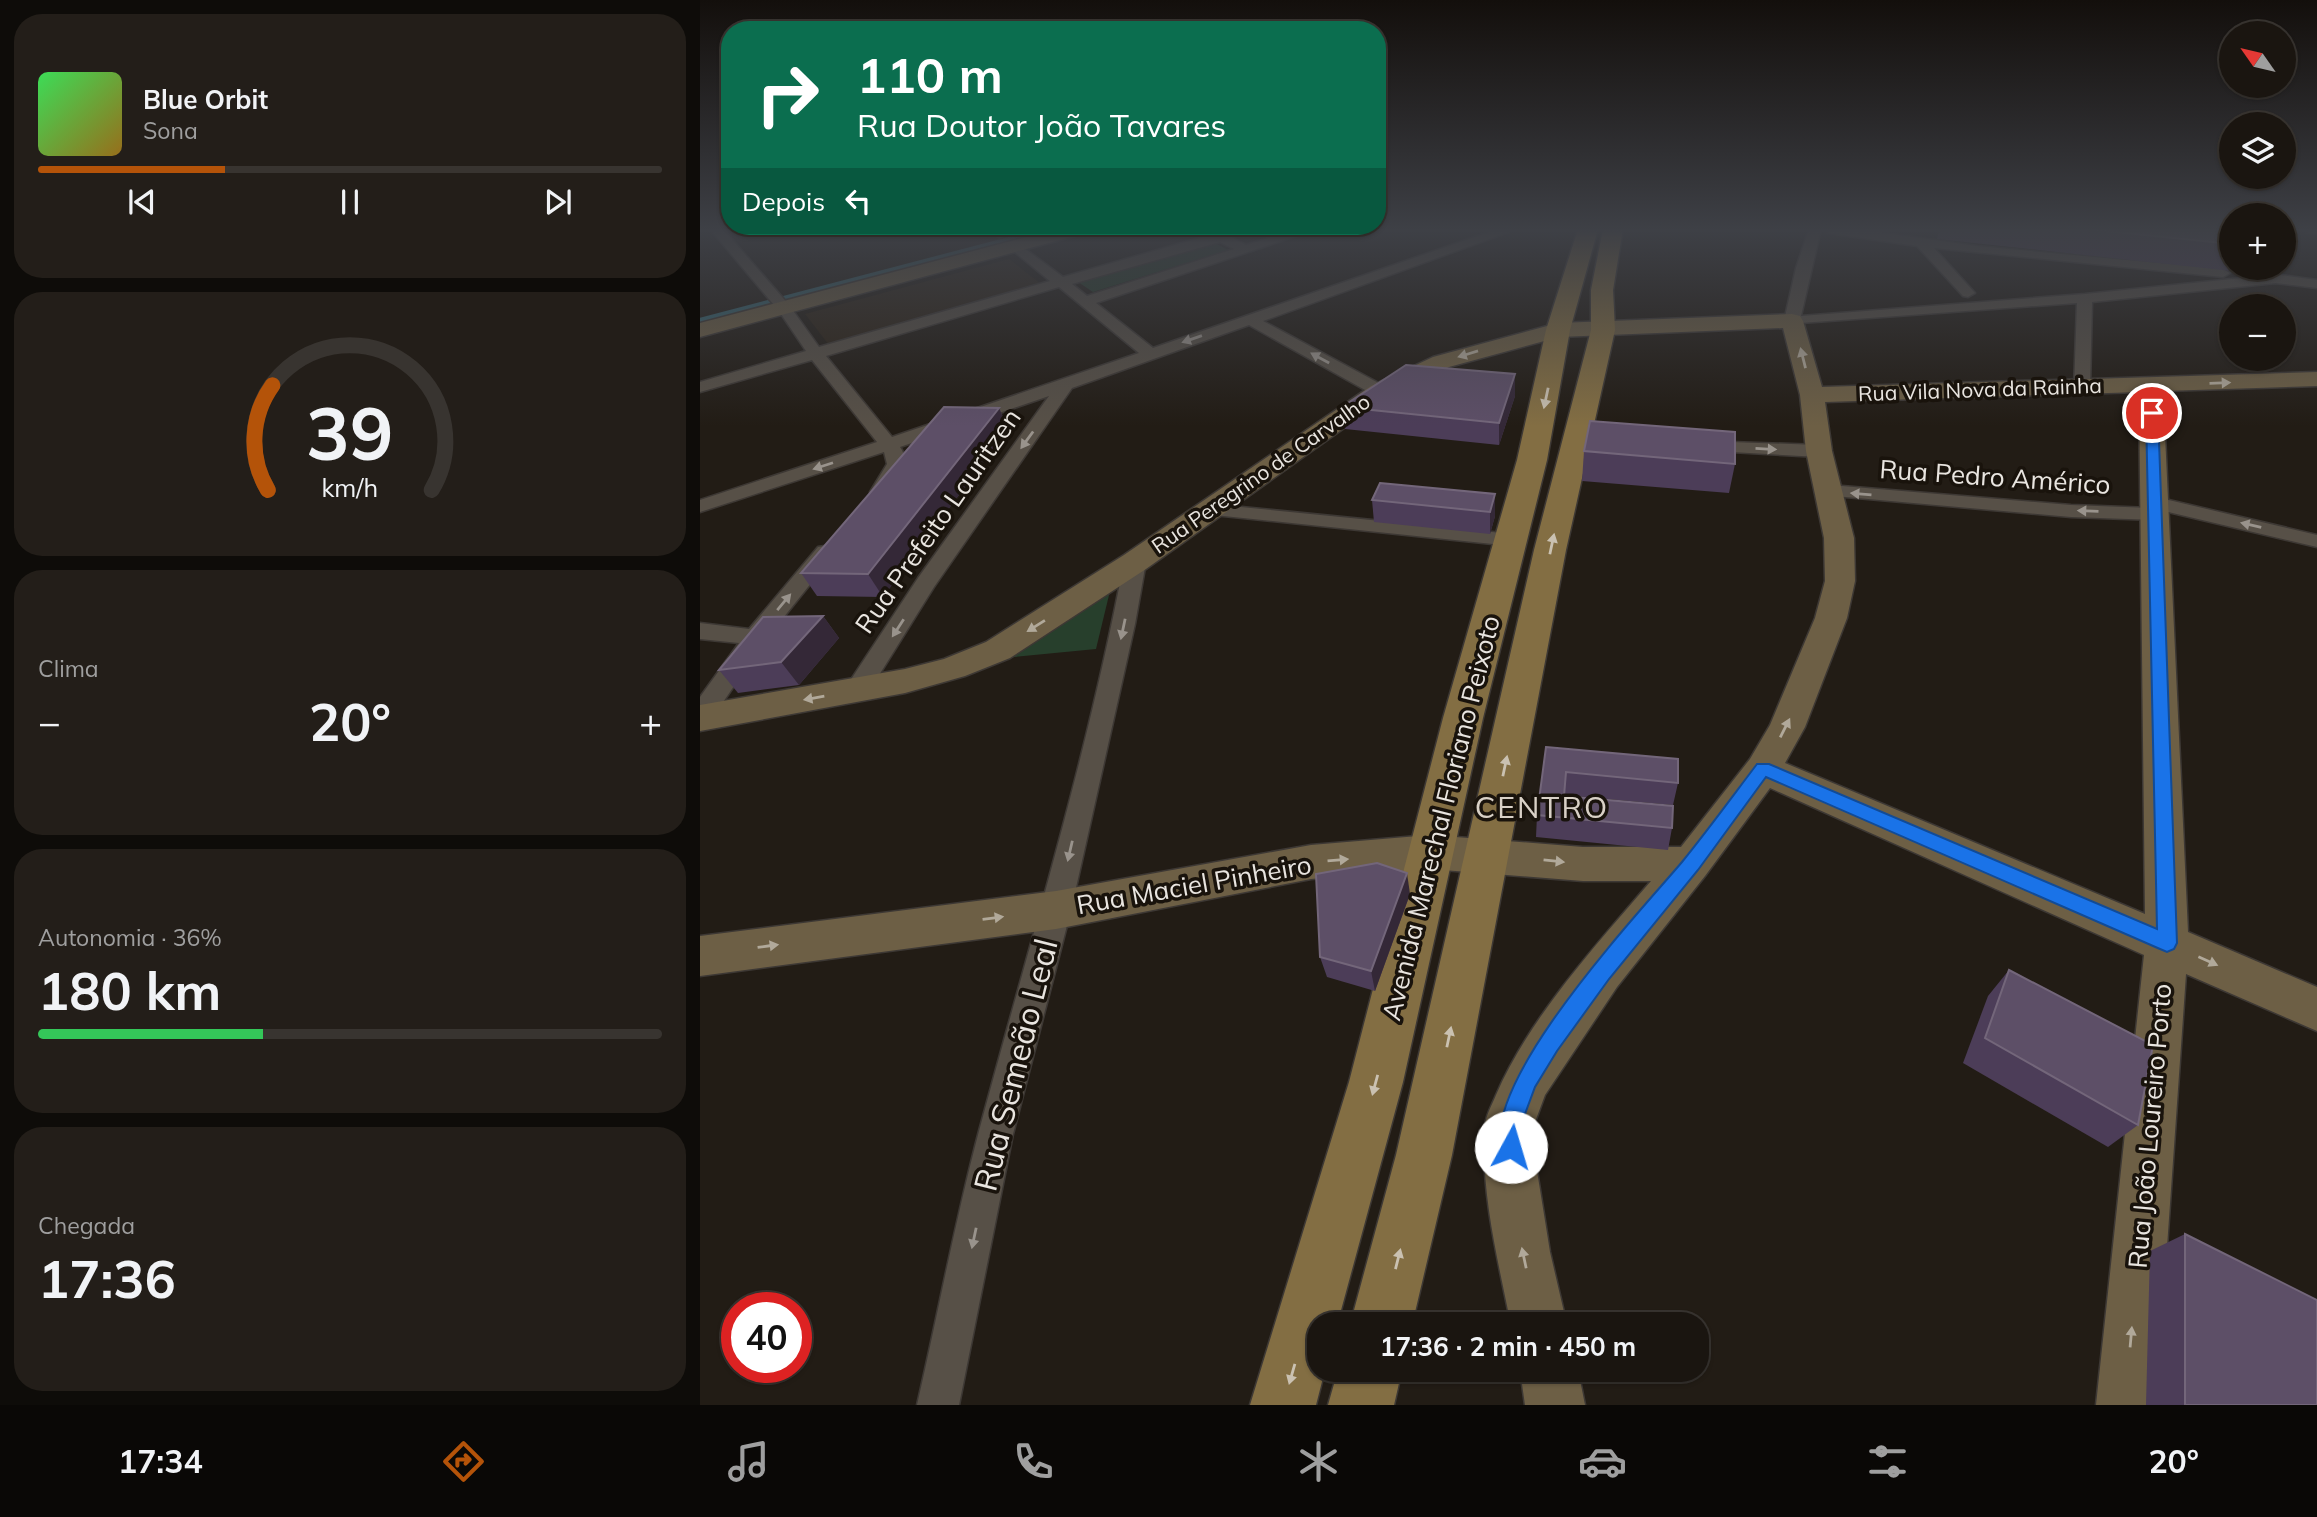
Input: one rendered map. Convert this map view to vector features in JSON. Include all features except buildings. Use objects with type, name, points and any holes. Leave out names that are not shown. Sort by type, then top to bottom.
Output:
[{"type":"main road","points":[[700,330],[800,295]]},
{"type":"main road","name":"Avenida Marechal Floriano Peixoto","points":[[1283,1405],[1376,1082],[1463,718],[1538,436],[1558,330],[1569,295]]},
{"type":"main road","name":"Avenida Marechal Floriano Peixoto","points":[[1384,1312],[1424,1155],[1486,855],[1582,441],[1603,330],[1602,295]]},
{"type":"main road","points":[[700,312],[777,301]]},
{"type":"main road","points":[[1536,1312],[1523,1252],[1511,1171],[1510,1122],[1527,1080],[1549,1044],[1601,972],[1691,864],[1763,769],[1787,727],[1831,618],[1838,589],[1839,538],[1819,451],[1812,395],[1793,321]]},
{"type":"main road","name":"Rua Peregrino de Carvalho","points":[[700,717],[905,681],[953,668],[998,650],[1135,562],[1380,391],[1441,362],[1558,330],[1793,321]]},
{"type":"main road","name":"Rua Vila Nova da Rainha","points":[[1812,395],[2317,379]]},
{"type":"main road","name":"Rua João Loureiro Porto","points":[[2126,1405],[2154,1065],[2167,943],[2151,385]]},
{"type":"main road","points":[[1763,769],[2317,1009]]},
{"type":"main road","name":"Rua Maciel Pinheiro","points":[[700,956],[1056,910],[1311,862],[1430,852],[1583,864],[1691,864]]},
{"type":"main road","points":[[1361,1405],[1367,1382]]},
{"type":"main road","points":[[1551,1382],[1555,1405]]},
{"type":"street","points":[[772,295],[895,453],[896,464],[884,488],[867,505]]},
{"type":"street","points":[[700,387],[1022,295]]},
{"type":"street","points":[[1078,295],[1149,354]]},
{"type":"street","points":[[1087,301],[1107,295]]},
{"type":"street","points":[[700,506],[888,445],[1320,295]]},
{"type":"street","points":[[1798,295],[1793,321],[2111,295]]},
{"type":"street","points":[[2082,388],[2085,298]]},
{"type":"street","points":[[1249,319],[1380,391]]},
{"type":"street","name":"Rua Prefeito Lauritzen","points":[[857,690],[926,583],[1066,384]]},
{"type":"street","points":[[1683,445],[1819,451]]},
{"type":"street","name":"Rua Pedro Américo","points":[[1830,491],[2071,511],[2156,508],[2317,541]]},
{"type":"street","points":[[1211,510],[1512,540]]},
{"type":"street","points":[[700,717],[755,637],[836,539]]},
{"type":"street","name":"Rua Semeão Leal","points":[[938,1405],[996,1134],[1056,910],[1121,637],[1135,562]]},
{"type":"street","points":[[700,631],[755,637]]},
{"type":"shaded area","points":[[877,295],[1004,295],[829,345],[805,314]]},
{"type":"green space","points":[[1110,591],[1096,649],[1004,658]]},
{"type":"waterway","points":[[700,320],[797,295]]},
{"type":"district","name":"CENTRO","points":[[1542,808]]},
{"type":"route","points":[[1511,1147],[1510,1122],[1527,1080],[1549,1044],[1601,972],[1691,864],[1763,769],[2167,943],[2152,413]]}]
